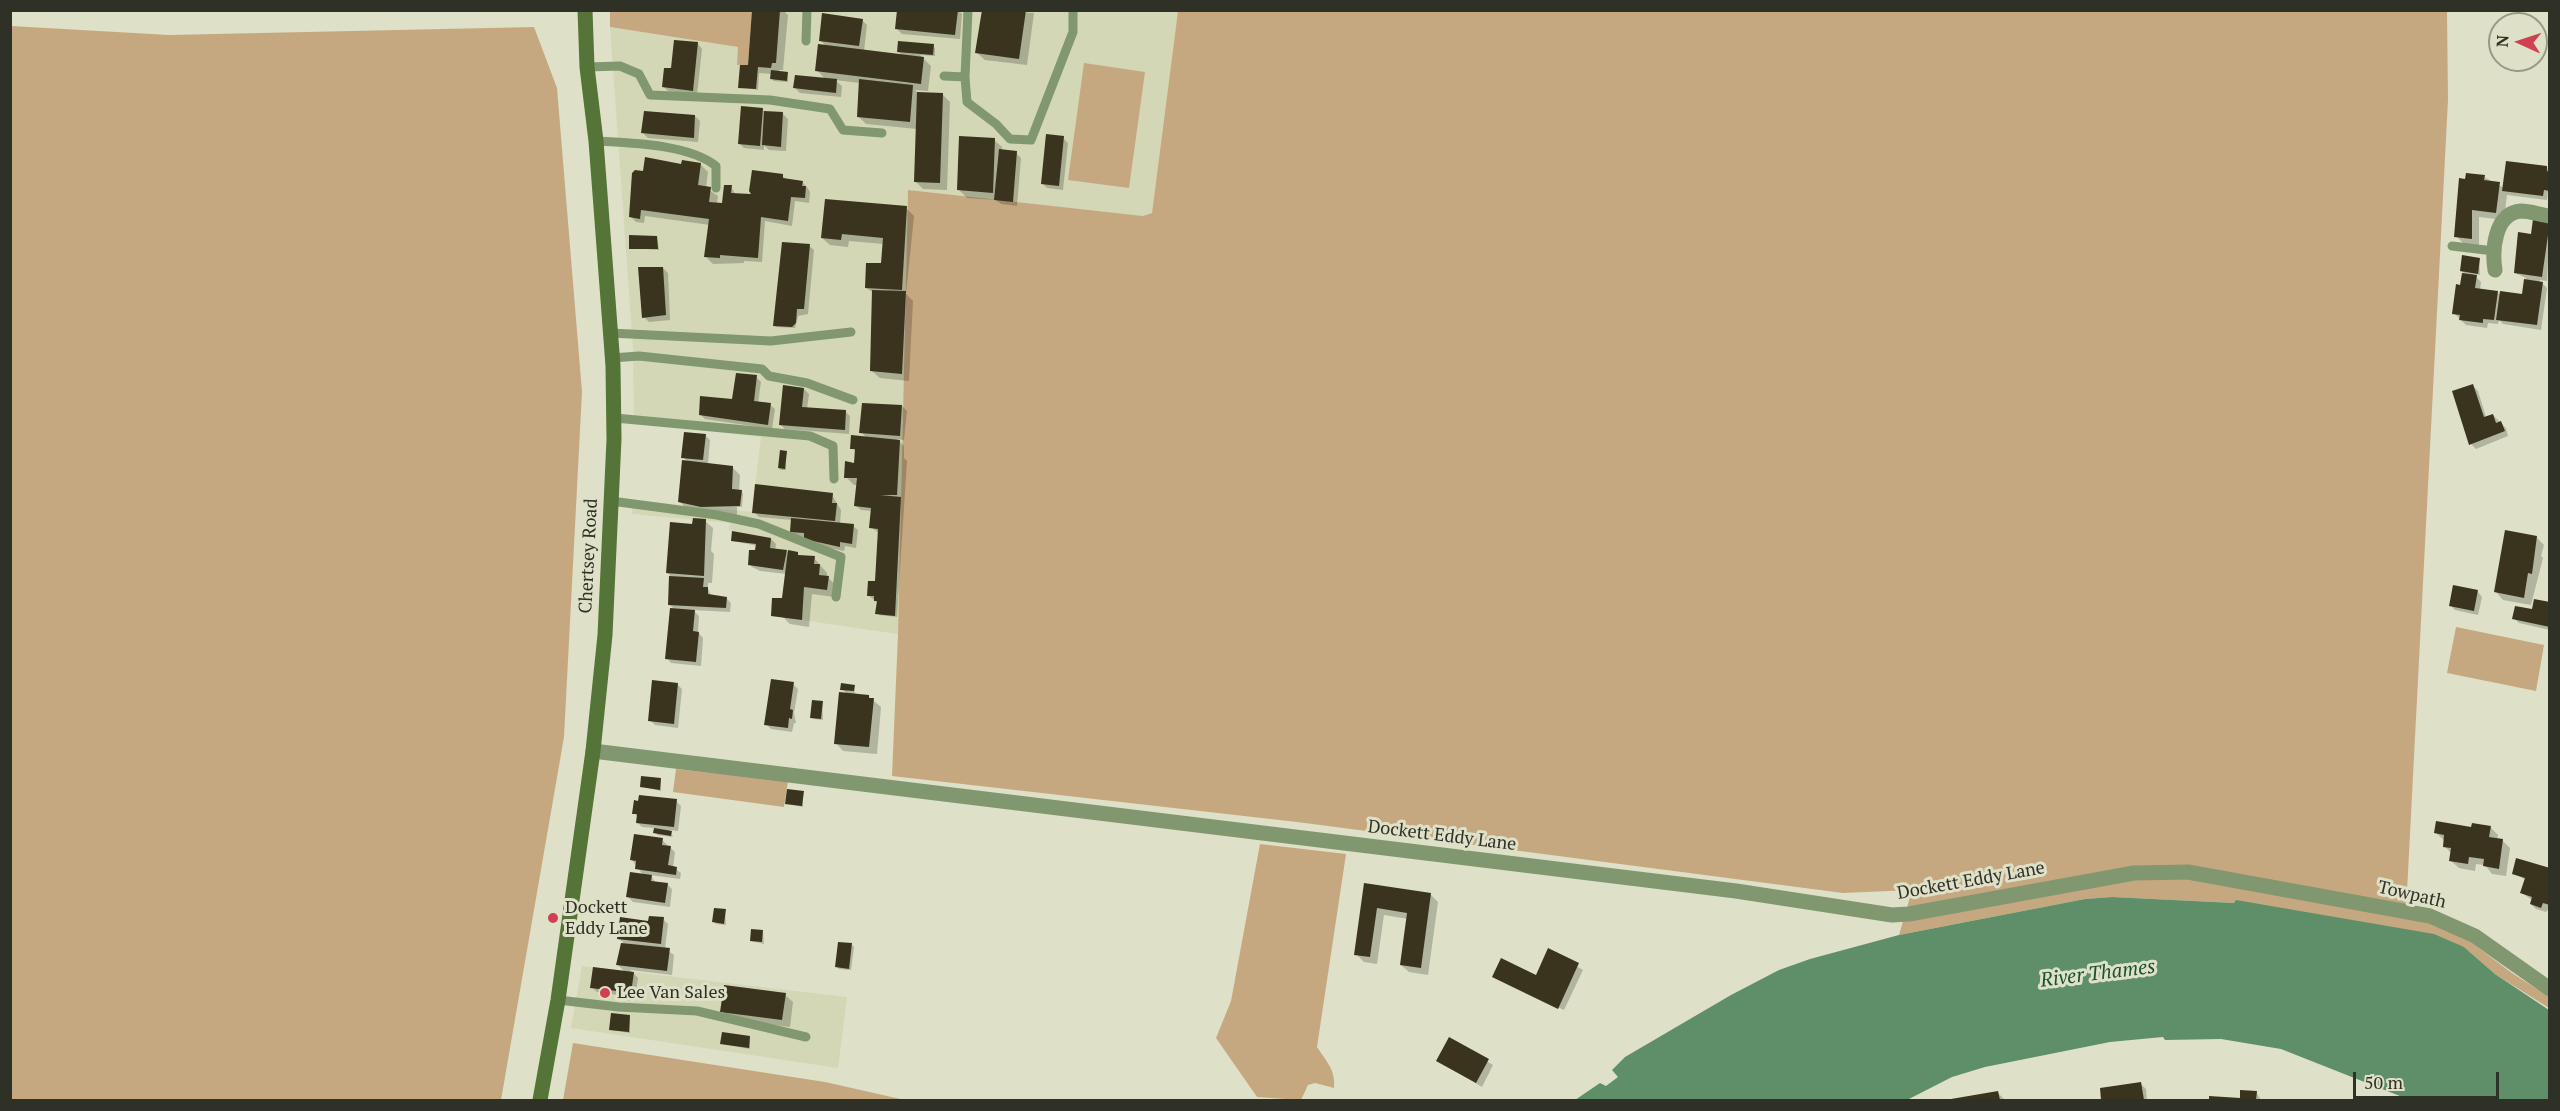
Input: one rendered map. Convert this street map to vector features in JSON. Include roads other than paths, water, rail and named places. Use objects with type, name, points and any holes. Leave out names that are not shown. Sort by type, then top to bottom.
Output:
[{"type":"main road","name":"Chertsey Road","points":[[540,1101],[558,1000],[593,751],[605,635],[615,418],[596,141],[587,67],[585,10]]},
{"type":"street","points":[[2495,270],[2495,236],[2511,215],[2521,212],[2550,216]]},
{"type":"street","name":"Dockett Eddy Lane","points":[[593,751],[1736,891],[1892,915],[2152,872],[2188,872],[2284,889]]},
{"type":"street","name":"Towpath","points":[[2284,889],[2406,911],[2452,924],[2497,950],[2550,989]]},
{"type":"lane","points":[[806,41],[807,10]]},
{"type":"lane","points":[[968,10],[965,77],[968,102],[996,124],[1010,139],[1031,140],[1073,32],[1073,10]]},
{"type":"lane","points":[[587,67],[620,66],[639,74],[650,95],[770,100],[830,109],[843,130],[882,133]]},
{"type":"lane","points":[[944,76],[965,77]]},
{"type":"lane","points":[[596,141],[633,143],[702,155],[716,166],[716,188]]},
{"type":"lane","points":[[2452,246],[2494,250]]},
{"type":"lane","points":[[610,333],[771,341],[851,332]]},
{"type":"lane","points":[[612,358],[639,357],[762,369],[768,376],[807,382],[853,400]]},
{"type":"lane","points":[[615,418],[810,436],[833,446],[834,479]]},
{"type":"lane","points":[[611,501],[717,514],[759,524],[816,548],[834,552],[841,557],[836,597]]},
{"type":"lane","points":[[558,1000],[619,1007],[697,1011],[806,1037]]},
{"type":"water","name":"River Thames","points":[[2112,897],[2234,903],[2236,900],[2434,934],[2464,947],[2495,974],[2549,1010],[2549,1100],[2410,1100],[2281,1049],[2221,1039],[2165,1040],[2163,1037],[2110,1042],[1985,1067],[1952,1077],[1907,1100],[1575,1100],[1600,1083],[1606,1086],[1618,1077],[1612,1070],[1625,1057],[1731,995],[1779,970],[1810,959],[1899,935],[2085,899]]},
{"type":"place","name":"Dockett Eddy Lane","points":[[553,918]]},
{"type":"place","name":"Lee Van Sales","points":[[605,993]]}]
